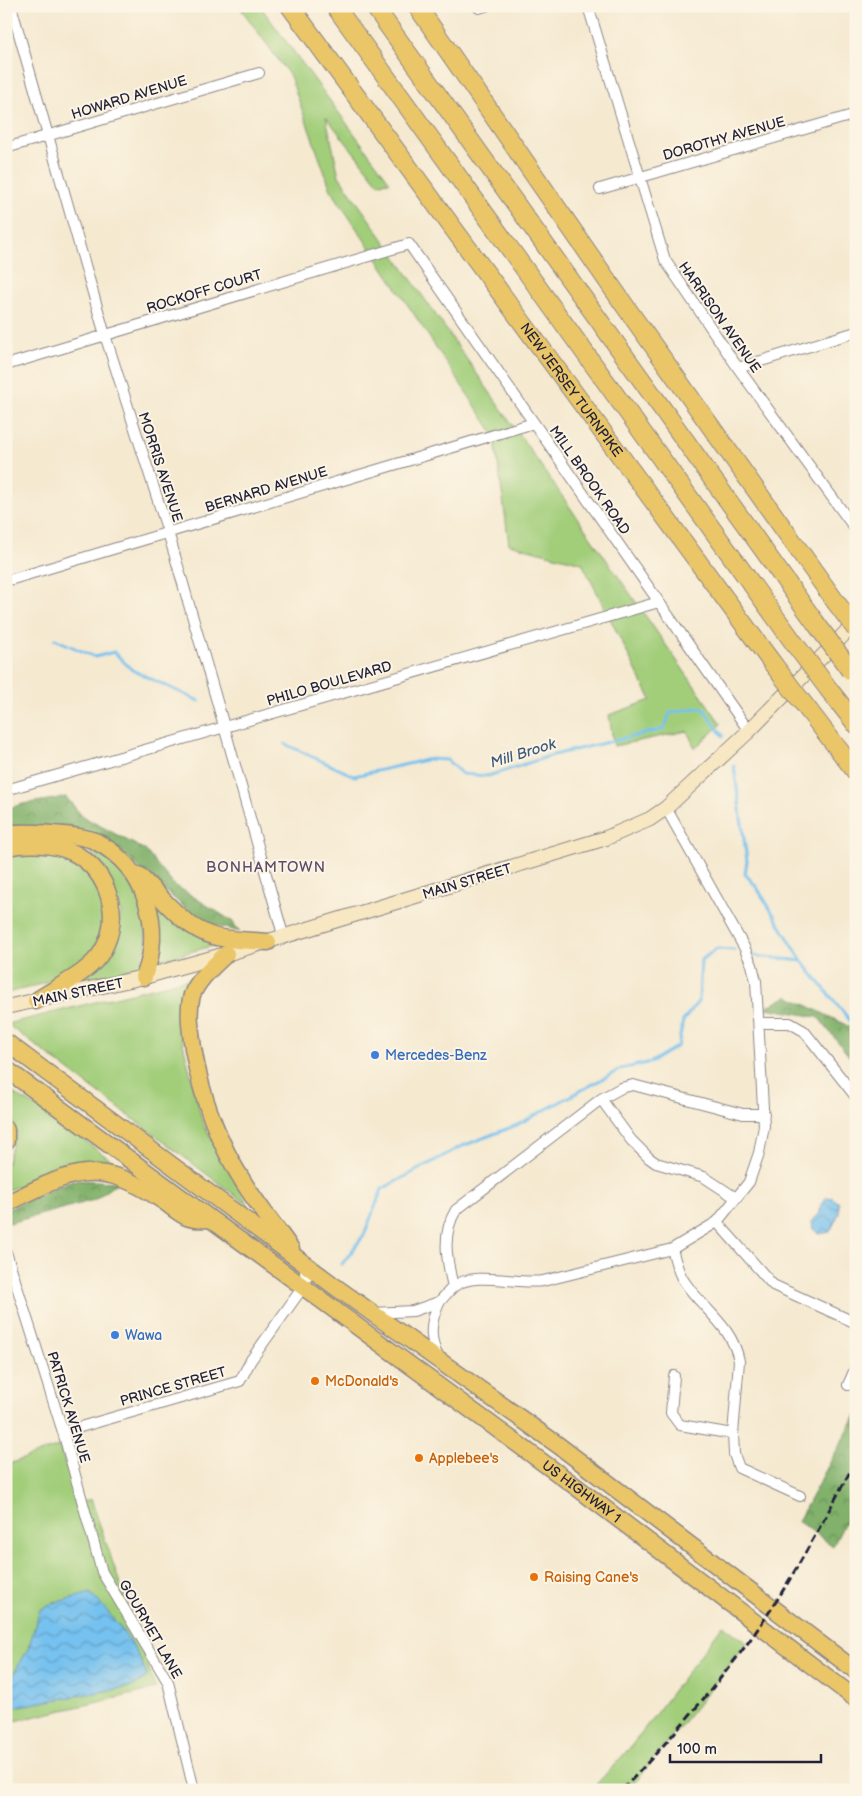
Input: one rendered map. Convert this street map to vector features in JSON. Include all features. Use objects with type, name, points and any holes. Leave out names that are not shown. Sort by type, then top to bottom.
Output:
[{"type":"highway","name":"NEW JERSEY TURNPIKE","points":[[290,6],[773,664],[856,772]]},
{"type":"highway","points":[[335,6],[794,643],[856,724]]},
{"type":"highway","points":[[374,6],[853,674]]},
{"type":"highway","points":[[417,6],[557,209],[856,629]]},
{"type":"highway","points":[[6,834],[67,836],[96,841],[130,868],[192,927],[214,936],[268,942]]},
{"type":"highway","points":[[6,847],[37,845],[54,847],[74,853],[86,862],[100,877],[106,888],[111,908],[111,930],[102,951],[96,959],[76,975],[36,1001]]},
{"type":"highway","points":[[130,868],[147,901],[152,920],[153,945],[144,977]]},
{"type":"highway","points":[[226,954],[197,985],[192,995],[191,1034],[200,1081],[213,1121],[232,1164],[300,1260]]},
{"type":"highway","points":[[6,1042],[372,1313],[558,1445],[856,1671]]},
{"type":"highway","name":"US HIGHWAY 1","points":[[6,1069],[568,1481],[856,1699]]},
{"type":"highway","points":[[6,1130],[6,1141]]},
{"type":"highway","points":[[6,1204],[64,1176],[97,1172],[128,1179],[192,1220],[209,1219]]},
{"type":"main road","name":"MAIN STREET","points":[[6,1007],[144,977],[284,938],[606,838],[650,819],[666,808],[749,732],[856,622]]},
{"type":"street","name":"MORRIS AVENUE","points":[[11,6],[105,335],[168,532],[284,938]]},
{"type":"street","name":"HARRISON AVENUE","points":[[588,6],[665,260],[738,368],[856,530]]},
{"type":"street","name":"HOWARD AVENUE","points":[[6,148],[259,73]]},
{"type":"street","name":"DOROTHY AVENUE","points":[[600,189],[856,114]]},
{"type":"street","name":"ROCKOFF COURT","points":[[6,365],[409,244]]},
{"type":"street","name":"MILL BROOK ROAD","points":[[409,244],[749,732]]},
{"type":"street","points":[[738,368],[856,332]]},
{"type":"street","name":"BERNARD AVENUE","points":[[6,581],[534,423]]},
{"type":"street","name":"PHILO BOULEVARD","points":[[6,790],[659,602]]},
{"type":"street","points":[[440,1362],[433,1346],[430,1331],[439,1302],[453,1287],[468,1281],[491,1278],[526,1283],[543,1281],[672,1249],[717,1222],[748,1182],[755,1168],[762,1140],[764,1114],[756,981],[752,965],[666,808]]},
{"type":"street","points":[[759,1023],[790,1023],[804,1031],[856,1097]]},
{"type":"street","points":[[453,1287],[447,1257],[446,1238],[456,1210],[601,1099],[621,1088],[633,1085],[743,1114],[764,1114]]},
{"type":"street","points":[[601,1099],[631,1140],[649,1158],[704,1177],[736,1198]]},
{"type":"street","points":[[717,1222],[773,1285],[856,1323]]},
{"type":"street","points":[[672,1249],[683,1280],[722,1324],[736,1349],[738,1372],[733,1434],[734,1454],[739,1468],[800,1496]]},
{"type":"street","name":"PATRICK AVENUE","points":[[6,1252],[63,1432],[102,1572]]},
{"type":"street","points":[[300,1260],[306,1279],[303,1287]]},
{"type":"street","name":"PRINCE STREET","points":[[63,1432],[240,1381],[252,1360],[303,1287]]},
{"type":"street","points":[[372,1313],[413,1311],[439,1302]]},
{"type":"street","points":[[848,1385],[856,1367]]},
{"type":"street","points":[[674,1376],[671,1413],[680,1425],[733,1434]]},
{"type":"street","name":"GOURMET LANE","points":[[102,1572],[168,1682],[194,1790]]},
{"type":"green space","points":[[239,6],[260,6],[390,182],[378,183],[326,117],[339,176],[721,724],[695,748],[687,731],[614,746],[609,715],[651,700],[582,563],[509,544],[494,434],[331,190],[290,76]]},
{"type":"green space","points":[[66,797],[82,816],[145,850],[173,884],[232,921],[240,932],[200,921],[101,835],[6,828],[6,809],[23,804]]},
{"type":"green space","points":[[85,847],[115,864],[141,900],[147,943],[140,966],[83,980],[110,951],[121,913],[105,868]]},
{"type":"green space","points":[[31,850],[65,856],[87,870],[96,882],[101,895],[104,925],[94,952],[78,968],[47,982],[6,993],[6,853]]},
{"type":"green space","points":[[147,889],[180,925],[216,945],[156,961],[161,927]]},
{"type":"green space","points":[[192,978],[180,1001],[181,1035],[202,1121],[249,1206],[7,1024]]},
{"type":"green space","points":[[788,996],[856,1030],[856,1065],[818,1017],[765,1008]]},
{"type":"green space","points":[[6,1089],[48,1114],[133,1176],[70,1169],[40,1177],[6,1191],[6,1167],[16,1131],[6,1098]]},
{"type":"green space","points":[[72,1180],[118,1182],[94,1200],[6,1224],[6,1210]]},
{"type":"green space","points":[[856,1415],[856,1500],[833,1546],[798,1521]]},
{"type":"green space","points":[[59,1446],[79,1503],[91,1499],[156,1689],[6,1723],[6,1480],[9,1464]]},
{"type":"green space","points":[[723,1625],[747,1643],[629,1790],[591,1790],[629,1749]]},
{"type":"water","points":[[827,1197],[833,1198],[839,1203],[839,1213],[830,1232],[819,1234],[813,1229],[812,1221],[820,1213],[821,1204]]},
{"type":"water","points":[[90,1593],[123,1632],[138,1655],[147,1677],[134,1686],[14,1707],[9,1701],[7,1685],[28,1649],[40,1610],[50,1604]]},
{"type":"waterway","name":"Mill Brook","points":[[55,639],[95,657],[114,652],[132,670],[199,701]]},
{"type":"waterway","name":"Mill Brook","points":[[285,744],[354,776],[430,759],[447,760],[462,774],[488,776],[553,755],[664,729],[670,713],[702,707],[723,736]]},
{"type":"waterway","name":"Mill Brook","points":[[734,766],[747,861],[745,874],[756,886],[802,961],[856,1028]]},
{"type":"waterway","points":[[342,1264],[364,1235],[382,1189],[460,1147],[517,1125],[621,1069],[651,1062],[678,1046],[683,1021],[699,1000],[701,960],[717,949],[734,950]]},
{"type":"waterway","points":[[756,956],[802,961]]},
{"type":"railway","points":[[622,1790],[698,1705],[757,1630],[802,1559],[856,1461]]},
{"type":"place","name":"Mercedes-Benz","points":[[375,1055]]},
{"type":"place","name":"Wawa","points":[[115,1335]]},
{"type":"place","name":"McDonald's","points":[[315,1381]]},
{"type":"place","name":"Applebee's","points":[[419,1458]]},
{"type":"place","name":"Raising Cane's","points":[[534,1577]]},
{"type":"district","name":"BONHAMTOWN","points":[[266,867]]}]
